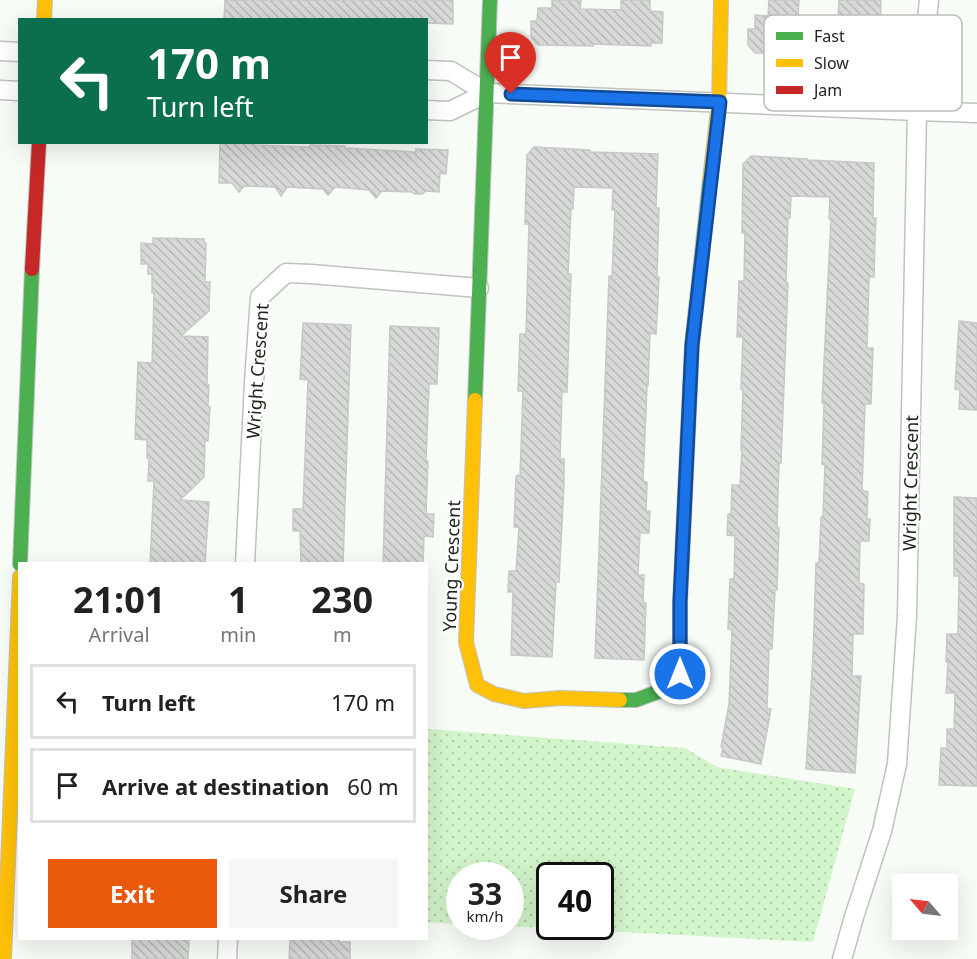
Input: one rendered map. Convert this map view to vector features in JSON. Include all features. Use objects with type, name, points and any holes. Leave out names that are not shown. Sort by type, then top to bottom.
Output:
[{"type":"street","points":[[44,18],[45,0]]},
{"type":"street","name":"Young Crescent","points":[[490,0],[466,642],[477,685],[494,694],[524,701],[560,698],[636,700],[663,690],[680,674],[680,602],[692,345],[720,102]]},
{"type":"street","points":[[720,102],[721,0]]},
{"type":"street","name":"Wright Crescent","points":[[927,15],[929,0]]},
{"type":"street","points":[[0,51],[18,52]]},
{"type":"street","points":[[428,70],[451,71],[487,93]]},
{"type":"street","points":[[0,90],[18,91]]},
{"type":"street","points":[[428,110],[450,111],[487,93],[764,104]]},
{"type":"street","points":[[917,111],[977,113]]},
{"type":"street","name":"Wright Crescent","points":[[842,959],[882,831],[897,764],[907,616],[917,111]]},
{"type":"street","points":[[20,562],[39,144]]},
{"type":"street","name":"Wright Crescent","points":[[245,562],[260,297],[286,273],[479,288]]},
{"type":"street","points":[[4,959],[18,625]]},
{"type":"street","points":[[227,959],[228,940]]},
{"type":"green space","points":[[428,729],[685,748],[717,767],[855,789],[813,942],[614,931],[614,862],[536,862],[536,927],[524,927],[524,862],[446,862],[446,923],[428,922]]},
{"type":"building","points":[[225,0],[453,0],[453,24],[428,23],[428,18],[224,18]]},
{"type":"building","points":[[552,0],[581,0],[580,9],[621,10],[621,0],[650,0],[650,11],[663,12],[662,43],[651,43],[651,46],[538,45],[531,37],[531,21],[537,21],[538,8],[552,8]]},
{"type":"building","points":[[769,0],[799,0],[798,15],[768,15]]},
{"type":"building","points":[[839,0],[881,0],[881,15],[838,15]]},
{"type":"building","points":[[755,15],[764,16],[764,53],[755,53],[748,45],[748,29],[755,29]]},
{"type":"building","points":[[220,144],[345,146],[345,148],[416,152],[416,149],[448,150],[446,174],[440,173],[439,192],[426,191],[422,194],[415,194],[382,191],[376,198],[369,190],[335,187],[328,195],[323,189],[287,187],[281,196],[275,187],[244,186],[239,192],[232,183],[219,183]]},
{"type":"building","points":[[534,147],[590,150],[590,152],[658,154],[656,208],[659,208],[657,277],[659,277],[656,334],[650,333],[643,481],[647,482],[646,511],[650,511],[649,533],[640,533],[638,575],[644,575],[643,603],[646,603],[644,660],[595,658],[609,276],[612,276],[615,210],[612,210],[613,188],[574,187],[573,209],[571,209],[567,392],[562,392],[560,459],[564,459],[564,483],[559,582],[556,582],[552,657],[511,655],[513,592],[508,592],[509,571],[516,571],[519,527],[514,527],[516,477],[520,476],[523,391],[518,391],[520,334],[526,334],[529,224],[525,224],[527,155]]},
{"type":"building","points":[[751,156],[874,163],[873,218],[876,218],[874,277],[869,277],[867,348],[873,348],[871,404],[865,404],[862,490],[868,492],[867,519],[870,519],[869,541],[860,541],[859,583],[864,584],[863,634],[853,634],[852,676],[861,676],[855,773],[806,769],[816,563],[819,563],[821,517],[823,517],[825,465],[822,464],[824,403],[822,403],[831,219],[829,219],[830,197],[791,196],[790,218],[788,218],[786,283],[788,283],[781,463],[779,463],[777,590],[775,590],[772,649],[769,649],[767,708],[771,709],[761,764],[721,756],[729,704],[732,630],[728,629],[730,579],[734,579],[735,536],[727,535],[728,514],[731,514],[732,485],[740,485],[742,450],[743,337],[737,337],[739,281],[744,281],[743,164]]},
{"type":"building","points":[[153,238],[204,239],[206,243],[205,282],[210,282],[209,311],[181,336],[208,337],[207,384],[209,385],[208,406],[210,407],[208,441],[205,441],[204,477],[180,500],[209,502],[205,562],[150,562],[154,481],[148,481],[147,440],[135,439],[138,362],[152,363],[153,335],[152,274],[148,274],[148,264],[141,264],[141,243],[153,244]]},
{"type":"building","points":[[959,321],[977,323],[977,410],[959,409],[960,390],[955,389]]},
{"type":"building","points":[[303,323],[351,325],[343,562],[301,562],[300,531],[293,531],[293,509],[303,509],[308,380],[300,379]]},
{"type":"building","points":[[390,326],[439,328],[437,384],[429,384],[426,461],[428,461],[426,514],[434,514],[433,537],[424,536],[423,562],[383,562]]},
{"type":"building","points":[[954,497],[977,498],[977,786],[939,785],[941,748],[947,748],[947,729],[954,729],[955,693],[946,693],[948,662],[946,662],[947,634],[958,634],[959,576],[954,576]]},
{"type":"building","points":[[132,940],[189,940],[188,959],[132,959]]},
{"type":"building","points":[[290,940],[350,942],[350,959],[289,959]]},
{"type":"traffic: fast","points":[[475,400],[490,0]]},
{"type":"traffic: fast","points":[[620,700],[636,700],[663,690],[680,674],[680,602],[692,345],[710,179]]},
{"type":"traffic: fast","points":[[20,562],[32,269]]},
{"type":"traffic: slow","points":[[44,18],[45,0]]},
{"type":"traffic: slow","points":[[710,179],[719,102],[721,0]]},
{"type":"traffic: slow","points":[[475,400],[466,642],[477,685],[494,694],[524,701],[560,698],[620,700]]},
{"type":"traffic: slow","points":[[4,959],[18,625]]},
{"type":"traffic: jam","points":[[32,269],[39,144]]},
{"type":"route","points":[[511,94],[720,102],[692,345],[680,602],[680,674]]}]
